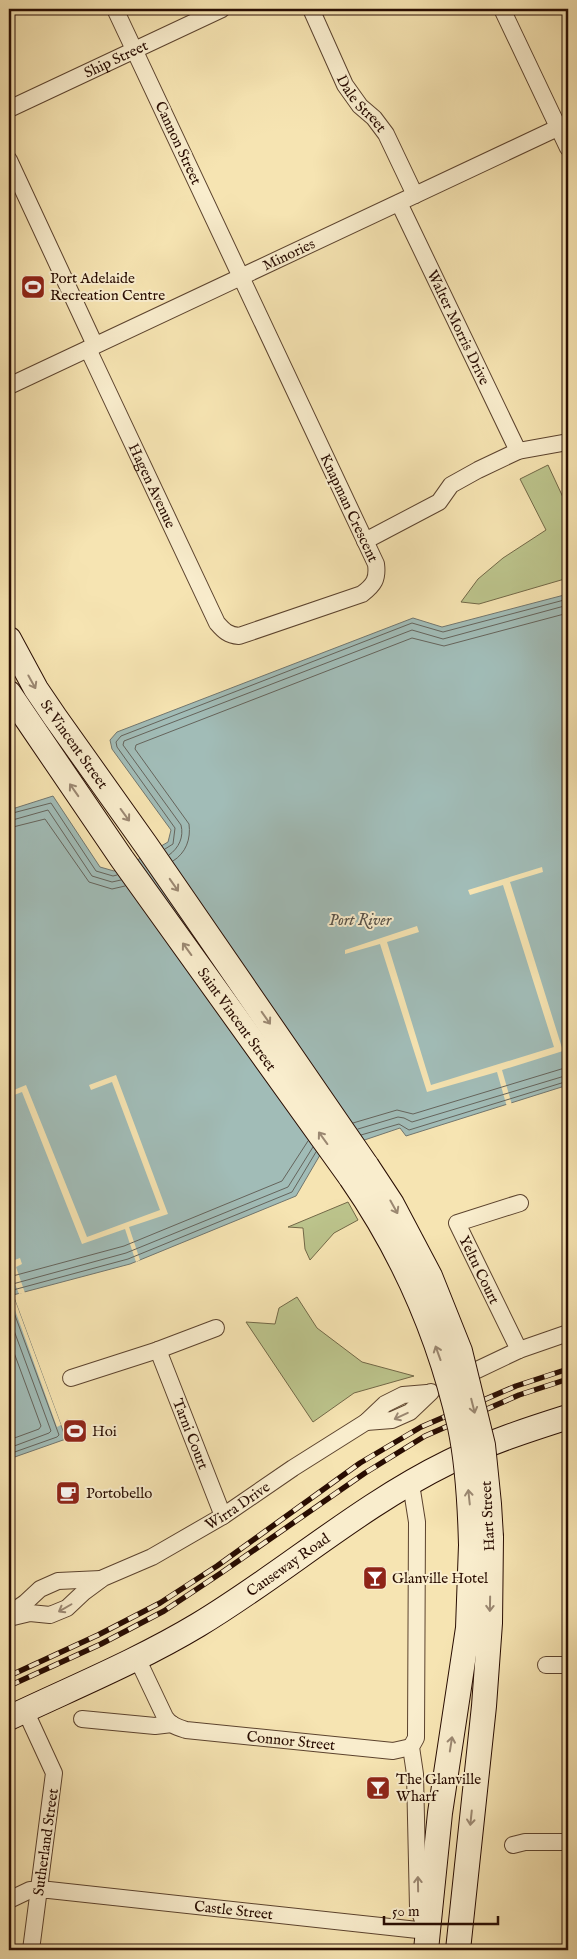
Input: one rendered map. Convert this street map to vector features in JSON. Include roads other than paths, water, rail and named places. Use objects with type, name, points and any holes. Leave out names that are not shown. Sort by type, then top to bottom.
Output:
[{"type":"main road","name":"St Vincent Street","points":[[9,639],[36,689],[55,718],[146,844]]},
{"type":"main road","name":"St Vincent Street","points":[[9,693],[122,858]]},
{"type":"main road","name":"Saint Vincent Street","points":[[146,844],[359,1172]]},
{"type":"main road","name":"Saint Vincent Street","points":[[122,858],[359,1172]]},
{"type":"main road","name":"Hart Street","points":[[359,1172],[374,1211],[413,1284],[442,1362],[460,1428],[469,1498],[481,1541],[490,1623],[484,1706],[458,1950]]},
{"type":"main road","name":"Causeway Road","points":[[17,1714],[137,1658],[198,1625],[375,1506],[448,1463],[505,1437],[568,1417]]},
{"type":"main road","name":"Hart Street","points":[[427,1941],[440,1813],[481,1541]]},
{"type":"street","name":"Cannon Street","points":[[115,9],[240,277]]},
{"type":"street","name":"Ship Street","points":[[9,109],[222,9]]},
{"type":"street","name":"Dale Street","points":[[311,9],[346,85],[360,106],[374,118],[386,134],[415,195]]},
{"type":"street","points":[[502,9],[564,125],[568,148]]},
{"type":"street","name":"Minories","points":[[9,386],[564,125]]},
{"type":"street","name":"Hagen Avenue","points":[[9,160],[217,623]]},
{"type":"street","name":"Walter Morris Drive","points":[[399,203],[518,451]]},
{"type":"street","name":"Knapman Crescent","points":[[217,623],[230,635],[239,636],[362,594],[372,586],[377,576],[376,564],[240,277]]},
{"type":"street","points":[[365,541],[439,502],[451,485],[478,470],[518,451],[568,442]]},
{"type":"street","name":"Yeltu Court","points":[[519,1350],[456,1223],[520,1203]]},
{"type":"street","points":[[72,1378],[158,1350],[216,1328]]},
{"type":"street","name":"Wirra Drive","points":[[9,1616],[50,1615],[67,1608],[103,1578],[152,1557],[223,1516],[366,1422],[392,1420],[410,1412],[427,1394],[519,1350],[568,1333]]},
{"type":"street","name":"Tarni Court","points":[[158,1350],[223,1516]]},
{"type":"street","points":[[411,1484],[418,1522],[416,1738],[411,1747],[415,1774],[418,1907],[427,1941]]},
{"type":"street","name":"Wirra Drive","points":[[9,1616],[40,1589],[58,1581],[103,1578]]},
{"type":"street","points":[[137,1658],[165,1717],[172,1724]]},
{"type":"street","points":[[546,1665],[568,1665]]},
{"type":"street","name":"Sutherland Street","points":[[17,1714],[54,1773],[31,1950]]},
{"type":"street","name":"Connor Street","points":[[82,1719],[155,1726],[172,1724],[186,1730],[393,1751],[411,1747]]},
{"type":"street","points":[[513,1845],[525,1842],[568,1842]]},
{"type":"street","points":[[9,1900],[30,1890],[39,1890]]},
{"type":"street","name":"Castle Street","points":[[39,1890],[427,1941]]},
{"type":"water","name":"Port River","points":[[568,594],[568,1085],[406,1136],[400,1128],[320,1155],[296,1196],[130,1264],[13,1295],[66,1439],[9,1459],[9,810],[53,796],[100,867],[114,871],[168,842],[171,830],[112,749],[110,740],[117,732],[413,618],[442,627]]},
{"type":"railway","points":[[9,1676],[98,1635],[160,1603],[217,1566],[360,1463],[421,1427],[516,1386],[568,1369]]},
{"type":"railway","points":[[9,1686],[101,1644],[164,1611],[365,1473],[425,1436],[519,1395],[568,1379]]},
{"type":"place","name":"Port Adelaide Recreation Centre","points":[[33,287]]},
{"type":"place","name":"Hoi","points":[[75,1431]]},
{"type":"place","name":"Portobello","points":[[68,1493]]},
{"type":"place","name":"Glanville Hotel","points":[[375,1578]]},
{"type":"place","name":"The Glanville Wharf","points":[[378,1788]]}]
